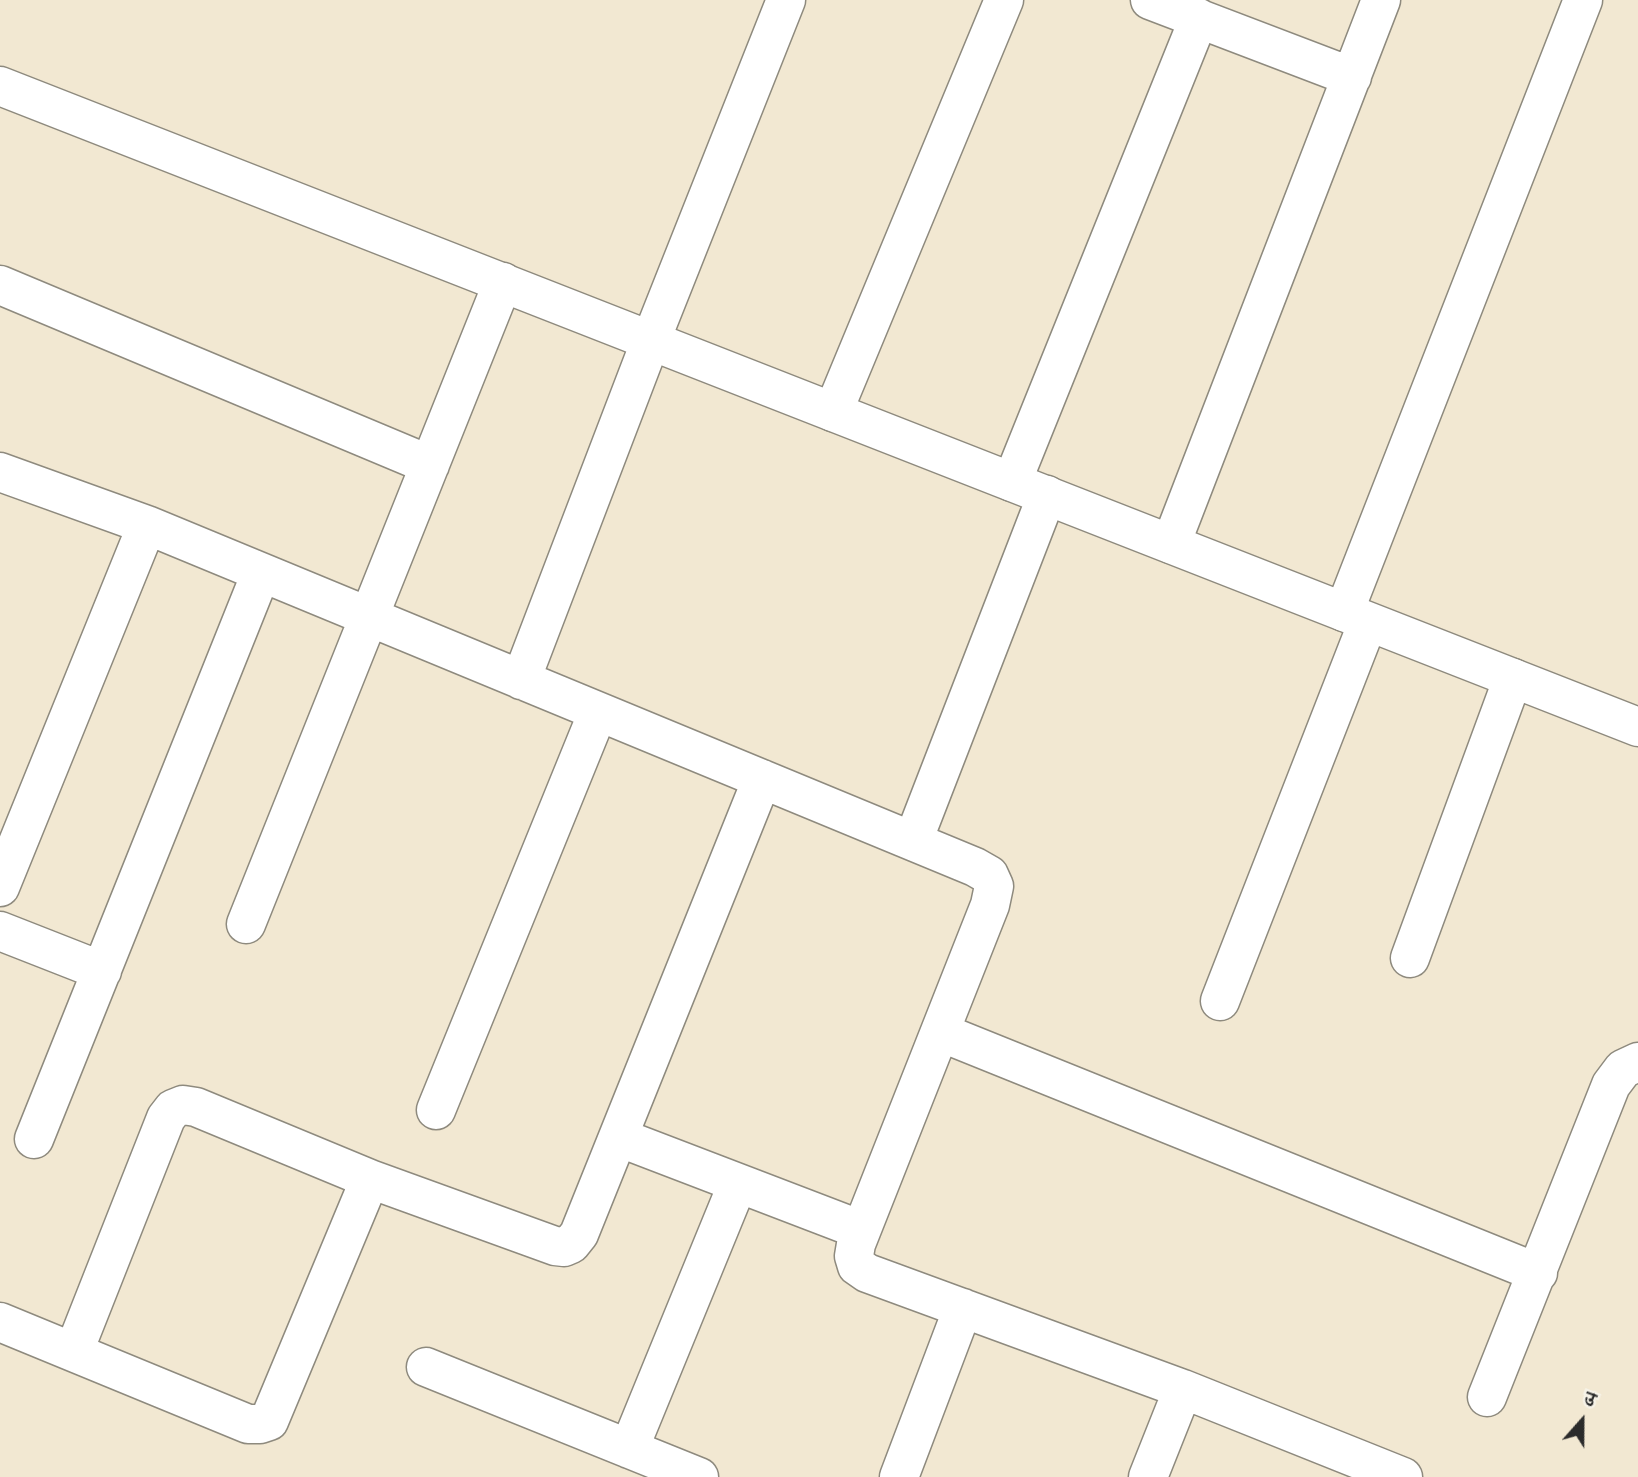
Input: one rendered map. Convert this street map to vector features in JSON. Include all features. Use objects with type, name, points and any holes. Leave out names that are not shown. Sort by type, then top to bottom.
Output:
[{"type":"street","points":[[521,680],[651,340],[786,0]]},
{"type":"street","points":[[833,412],[1004,0]]},
{"type":"street","points":[[1150,0],[1352,76]]},
{"type":"street","points":[[1171,544],[1381,0]]},
{"type":"street","points":[[1220,1001],[1356,617],[1583,0]]},
{"type":"street","points":[[1012,482],[1199,18]]},
{"type":"street","points":[[0,86],[1638,727]]},
{"type":"street","points":[[246,924],[503,282]]},
{"type":"street","points":[[0,285],[430,465]]},
{"type":"street","points":[[0,472],[147,525],[913,841],[989,875],[994,886],[990,905],[862,1230],[854,1256],[856,1266],[867,1273],[1182,1389],[1403,1477]]},
{"type":"street","points":[[913,841],[1047,495]]},
{"type":"street","points":[[0,887],[147,525]]},
{"type":"street","points":[[34,1139],[261,573]]},
{"type":"street","points":[[1410,957],[1513,678]]},
{"type":"street","points":[[436,1110],[598,712]]},
{"type":"street","points":[[75,1351],[166,1118],[173,1109],[183,1105],[196,1107],[370,1179],[555,1246],[564,1247],[571,1244],[579,1234],[762,779]]},
{"type":"street","points":[[0,931],[102,971]]},
{"type":"street","points":[[940,1032],[1538,1273]]},
{"type":"street","points":[[1488,1397],[1611,1086],[1623,1069],[1638,1062]]},
{"type":"street","points":[[618,1137],[862,1230]]},
{"type":"street","points":[[0,1322],[248,1424],[269,1421],[370,1179]]},
{"type":"street","points":[[629,1449],[738,1183]]},
{"type":"street","points":[[899,1477],[963,1308]]},
{"type":"street","points":[[426,1367],[699,1477]]},
{"type":"street","points":[[1148,1477],[1182,1389]]}]
